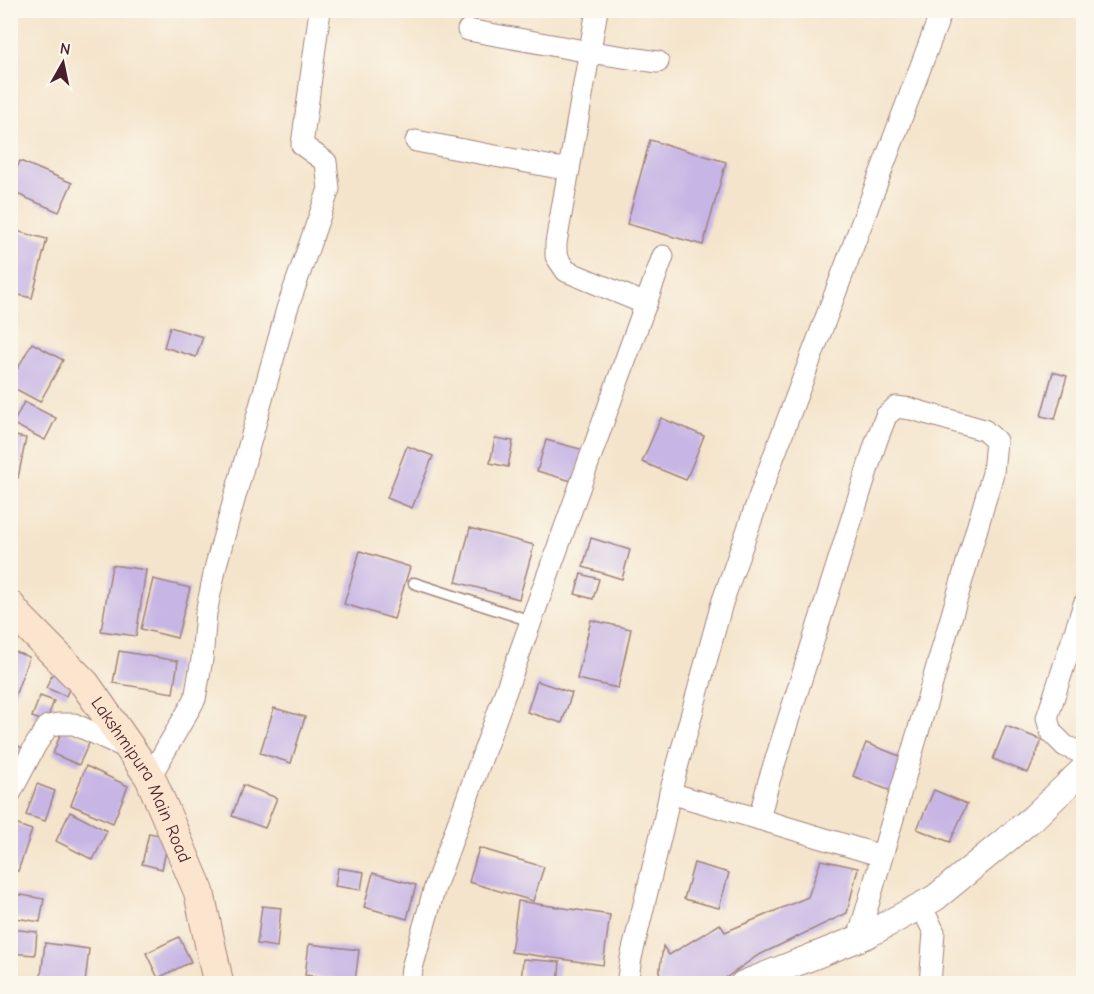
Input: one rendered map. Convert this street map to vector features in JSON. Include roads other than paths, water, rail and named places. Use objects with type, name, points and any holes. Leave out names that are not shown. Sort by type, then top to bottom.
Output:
[{"type":"main road","name":"Lakshmipura Main Road","points":[[10,606],[85,684],[150,777],[199,892],[217,977],[216,984]]},
{"type":"street","points":[[150,777],[195,699],[202,659],[206,613],[216,565],[287,309],[329,189],[327,162],[302,145],[320,10]]},
{"type":"street","points":[[597,10],[556,243],[556,256],[566,271],[646,304]]},
{"type":"street","points":[[627,984],[630,958],[670,793],[722,603],[765,480],[942,10]]},
{"type":"street","points":[[468,30],[658,62]]},
{"type":"street","points":[[416,141],[569,170]]},
{"type":"street","points":[[410,984],[412,968],[435,887],[663,256]]},
{"type":"street","points":[[759,819],[768,784],[886,416],[896,408],[911,409],[984,430],[996,441],[993,473],[858,939]]},
{"type":"street","points":[[1083,604],[1047,718],[1051,732],[1065,746],[1083,754]]},
{"type":"street","points":[[10,794],[48,726],[74,724],[131,750]]},
{"type":"street","points":[[742,984],[865,936],[935,898],[1034,818],[1083,769]]},
{"type":"street","points":[[670,793],[882,856]]},
{"type":"street","points":[[921,906],[934,932],[930,984]]},
{"type":"lane","points":[[414,583],[531,621]]}]
